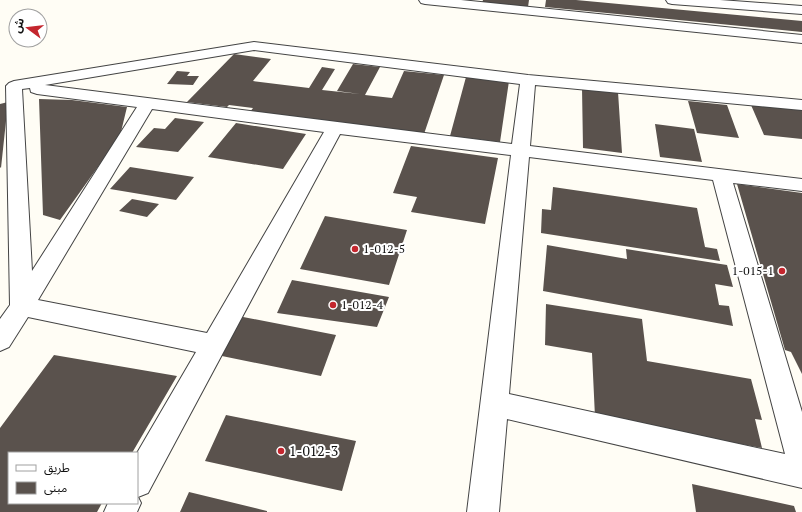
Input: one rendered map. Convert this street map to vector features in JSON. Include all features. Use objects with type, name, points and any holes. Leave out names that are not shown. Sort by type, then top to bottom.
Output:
[{"type":"street","points":[[425,0],[534,6],[800,43]]},
{"type":"street","points":[[672,0],[802,10]]},
{"type":"street","points":[[7,86],[254,46],[528,80],[802,104]]},
{"type":"street","points":[[483,512],[528,80]]},
{"type":"street","points":[[7,86],[802,185]]},
{"type":"street","points":[[7,86],[22,306]]},
{"type":"street","points":[[0,340],[147,104]]},
{"type":"street","points":[[138,480],[215,346],[335,128]]},
{"type":"street","points":[[721,175],[802,462]]},
{"type":"street","points":[[22,306],[215,346]]},
{"type":"street","points":[[494,404],[802,473]]},
{"type":"building","points":[[483,0],[529,0],[528,7],[482,3]]},
{"type":"building","points":[[546,0],[576,0],[802,21],[802,32],[545,7]]},
{"type":"building","points":[[234,54],[271,59],[253,81],[309,88],[322,67],[335,69],[322,90],[360,94],[337,91],[353,64],[380,67],[365,95],[392,98],[404,71],[444,75],[424,134],[250,112],[253,108],[229,105],[227,107],[187,102]]},
{"type":"building","points":[[177,71],[190,72],[187,76],[199,76],[193,85],[167,84]]},
{"type":"building","points":[[466,77],[509,81],[500,142],[450,136]]},
{"type":"building","points":[[582,88],[618,92],[622,153],[583,148]]},
{"type":"building","points":[[39,99],[72,100],[127,107],[120,136],[60,220],[43,215]]},
{"type":"building","points":[[688,101],[727,105],[739,138],[697,133]]},
{"type":"building","points":[[8,102],[1,168],[0,104]]},
{"type":"building","points":[[751,105],[802,110],[802,139],[764,135]]},
{"type":"building","points":[[175,118],[204,122],[178,152],[136,147],[154,128],[165,129]]},
{"type":"building","points":[[236,123],[306,134],[283,169],[208,157]]},
{"type":"building","points":[[655,124],[694,129],[702,162],[660,157]]},
{"type":"building","points":[[411,146],[498,158],[485,224],[411,212],[417,197],[393,193]]},
{"type":"building","points":[[130,167],[194,177],[176,200],[110,189]]},
{"type":"building","name":"1-015-1","points":[[737,184],[802,193],[802,374],[791,352],[785,350]]},
{"type":"building","points":[[553,187],[697,208],[705,247],[717,249],[720,261],[541,233],[542,209],[551,210]]},
{"type":"building","points":[[132,199],[159,204],[147,217],[119,211]]},
{"type":"building","name":"1-012-5","points":[[325,216],[407,230],[389,285],[300,269]]},
{"type":"building","points":[[547,245],[627,259],[626,249],[727,265],[733,287],[715,284],[719,305],[729,306],[733,326],[543,291]]},
{"type":"building","name":"1-012-4","points":[[292,280],[389,297],[377,327],[277,313]]},
{"type":"building","points":[[546,304],[642,319],[647,361],[751,379],[762,420],[755,419],[762,448],[595,417],[592,353],[545,345]]},
{"type":"building","points":[[238,316],[336,335],[321,376],[217,355]]},
{"type":"building","points":[[54,355],[177,376],[133,452],[8,452],[8,504],[101,504],[97,512],[0,512],[0,428]]},
{"type":"building","name":"1-012-3","points":[[226,415],[356,441],[342,491],[205,461]]},
{"type":"building","points":[[692,484],[794,506],[796,512],[696,512]]},
{"type":"building","points":[[189,492],[267,511],[267,512],[180,512]]},
{"type":"place","name":"1-012-5","points":[[355,249]]},
{"type":"place","name":"1-015-1","points":[[782,271]]},
{"type":"place","name":"1-012-4","points":[[333,305]]},
{"type":"place","name":"1-012-3","points":[[281,451]]}]
